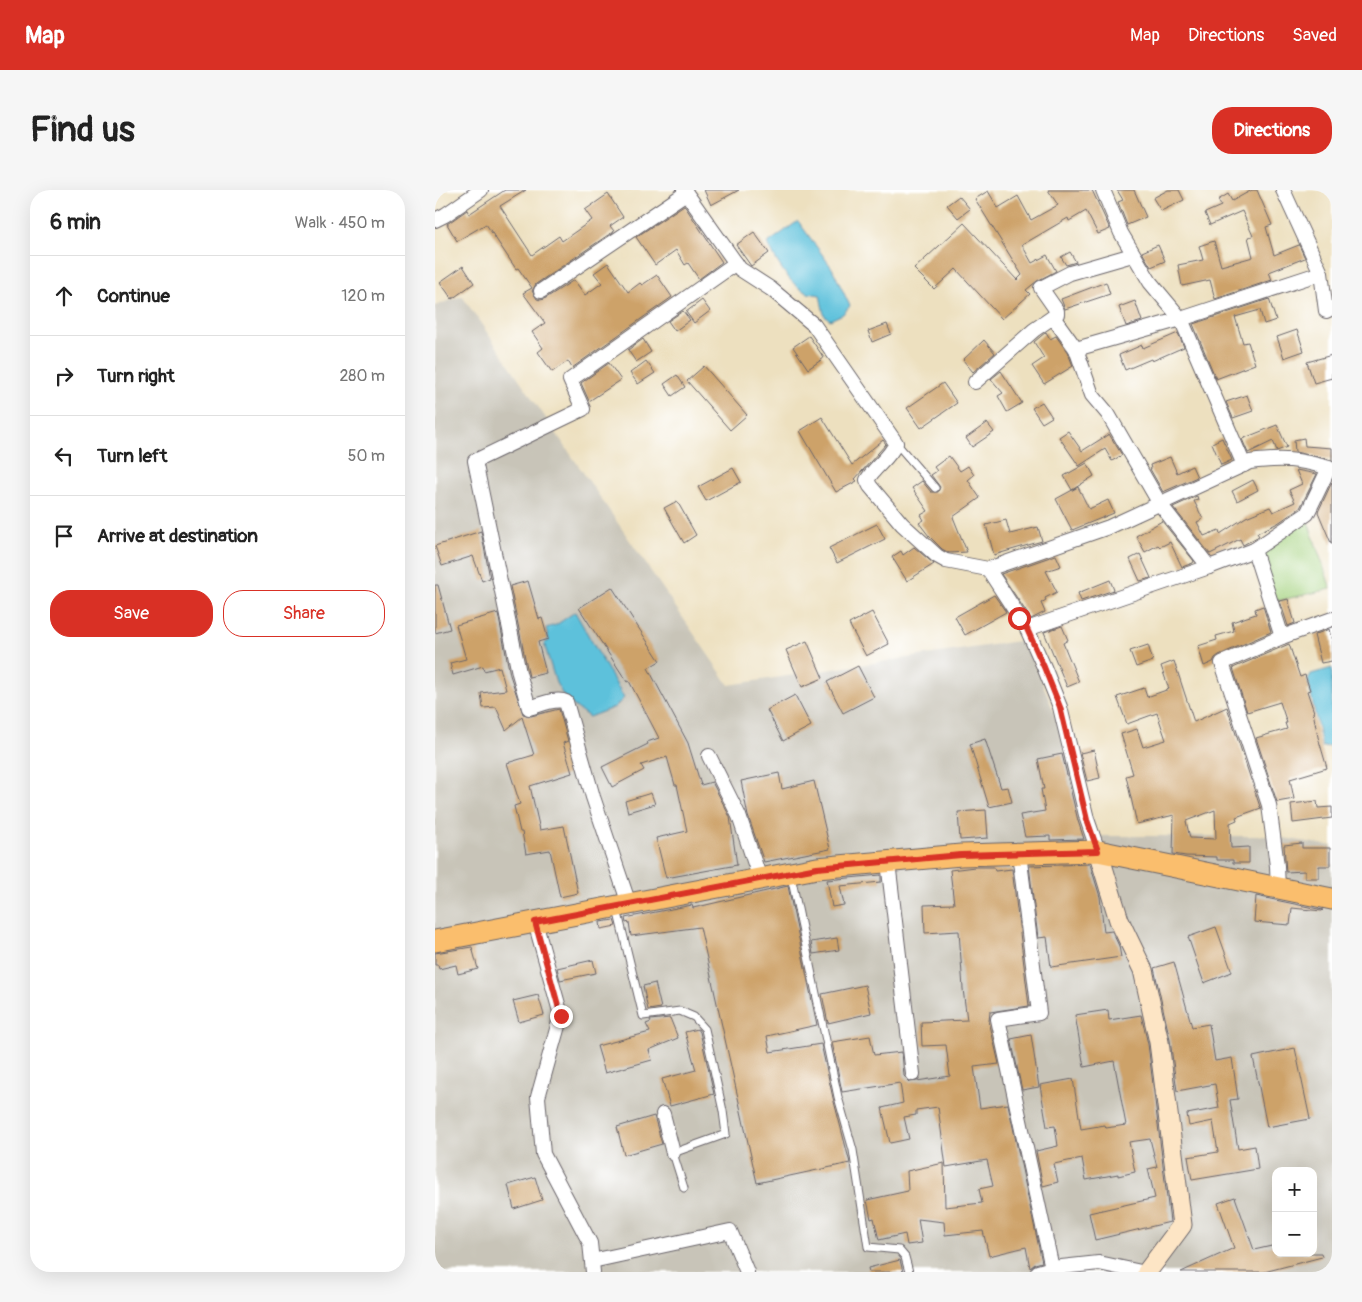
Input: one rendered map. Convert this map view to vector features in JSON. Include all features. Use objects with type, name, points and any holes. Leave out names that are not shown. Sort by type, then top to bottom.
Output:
[{"type":"main road","points":[[435,941],[817,868],[961,855],[1098,851],[1332,899]]},
{"type":"street","points":[[435,220],[481,190]]},
{"type":"street","points":[[1103,190],[1121,234],[1150,282],[1181,319],[1244,465]]},
{"type":"street","points":[[1283,190],[1321,273],[1326,311],[1332,308]]},
{"type":"street","points":[[541,291],[685,191],[740,269],[771,289],[814,325],[896,443],[892,453],[870,475],[867,480],[870,486],[902,524],[937,556],[946,561],[988,569],[1109,527],[1244,465],[1275,459],[1304,460],[1331,468],[1307,514],[1254,550],[1027,629]]},
{"type":"street","points":[[975,382],[1034,330],[1057,314],[1057,311],[1041,288],[1071,273],[1129,256]]},
{"type":"street","points":[[623,905],[566,702],[556,700],[529,708],[519,673],[475,462],[583,409],[570,380],[735,263]]},
{"type":"street","points":[[1076,349],[1181,319],[1321,273]]},
{"type":"street","points":[[1053,317],[1076,349],[1092,395],[1108,414],[1160,504],[1209,567]]},
{"type":"street","points":[[1254,550],[1282,637]]},
{"type":"street","points":[[988,569],[1027,629],[1060,707],[1087,820],[1119,920],[1143,970],[1159,1042],[1182,1225],[1147,1272]]},
{"type":"street","points":[[1278,889],[1269,805],[1222,663],[1282,637],[1332,620]]},
{"type":"street","points":[[709,756],[739,816],[760,879]]},
{"type":"street","points":[[1019,853],[1039,1013],[999,1019],[1045,1270],[1099,1263],[1141,1272]]},
{"type":"street","points":[[888,862],[913,1074]]},
{"type":"street","points":[[535,922],[561,1016],[538,1098],[543,1154],[590,1243],[593,1266],[730,1231],[747,1272]]},
{"type":"street","points":[[663,1114],[673,1153]]},
{"type":"lane","points":[[896,443],[935,488]]},
{"type":"lane","points":[[790,874],[838,1097],[853,1150],[868,1247],[899,1250],[905,1257],[909,1272]]},
{"type":"lane","points":[[623,905],[643,1016],[680,1011],[694,1017],[705,1029],[723,1112],[726,1134],[673,1153],[684,1188]]},
{"type":"shaded area","points":[[462,296],[729,685],[1025,640],[1064,737],[1098,836],[1271,836],[1332,846],[1332,1272],[435,1272],[435,306]]},
{"type":"green space","points":[[1307,519],[1331,589],[1272,602],[1256,551]]},
{"type":"water","points":[[798,221],[832,268],[850,306],[843,314],[830,320],[824,315],[820,295],[801,290],[789,279],[768,243]]},
{"type":"water","points":[[575,612],[624,698],[615,707],[589,717],[566,700],[556,683],[544,643],[549,641],[546,628],[556,625]]},
{"type":"water","points":[[1332,668],[1332,746],[1322,747],[1308,680],[1311,674]]},
{"type":"building","points":[[505,190],[526,190],[500,206],[532,255],[559,236],[562,241],[592,220],[585,210],[608,194],[623,217],[610,226],[614,231],[536,284],[532,291],[537,299],[546,298],[574,280],[585,295],[602,283],[594,273],[608,263],[628,292],[640,283],[642,285],[657,275],[672,297],[572,368],[568,361],[552,372],[538,352],[543,348],[532,332],[545,323],[523,293],[532,288],[518,268],[516,269],[486,224],[457,241],[447,224],[467,210],[469,214]]},
{"type":"building","points":[[704,190],[739,190],[711,205]]},
{"type":"building","points":[[1048,190],[1092,190],[1110,229],[1098,234],[1086,211],[1069,221],[1068,218],[1022,245],[1032,263],[1047,255],[1056,271],[1037,281],[1026,290],[1030,294],[1002,319],[956,269],[934,289],[914,269],[964,223],[1017,280],[1022,275],[975,199],[988,191],[998,208],[1018,196],[1031,220],[1058,205]]},
{"type":"building","points":[[1117,190],[1134,190],[1146,217],[1127,225],[1118,202],[1123,200]]},
{"type":"building","points":[[1168,190],[1179,190],[1184,200],[1161,211],[1153,198]]},
{"type":"building","points":[[1252,190],[1257,190],[1272,225],[1266,227],[1274,255],[1299,245],[1305,258],[1269,272],[1272,280],[1215,299],[1210,280],[1182,286],[1178,265],[1203,260],[1199,246],[1214,241],[1221,266],[1253,257],[1248,237],[1253,236],[1242,211],[1210,225],[1205,213],[1221,206],[1218,200],[1228,194],[1232,201]]},
{"type":"building","points":[[959,196],[970,209],[958,218],[947,205]]},
{"type":"building","points":[[684,205],[722,262],[699,279],[688,263],[685,265],[676,250],[655,265],[636,237]]},
{"type":"building","points":[[754,232],[769,253],[751,266],[736,245]]},
{"type":"building","points":[[1158,245],[1165,261],[1151,267],[1142,252]]},
{"type":"building","points":[[1070,252],[1076,262],[1066,265],[1061,257]]},
{"type":"building","points":[[463,266],[474,283],[452,299],[440,282]]},
{"type":"building","points":[[1106,282],[1110,294],[1065,309],[1061,299]]},
{"type":"building","points":[[1269,299],[1276,320],[1264,324],[1260,310],[1235,317],[1243,343],[1248,342],[1255,364],[1216,379],[1193,324]]},
{"type":"building","points":[[702,300],[710,311],[694,323],[686,312]]},
{"type":"building","points":[[1135,301],[1142,321],[1126,326],[1119,307]]},
{"type":"building","points":[[683,311],[690,320],[675,331],[668,321]]},
{"type":"building","points":[[887,324],[891,334],[872,342],[868,331]]},
{"type":"building","points":[[1297,330],[1304,351],[1284,358],[1277,337]]},
{"type":"building","points":[[1046,332],[1050,339],[1056,336],[1068,353],[1073,366],[1044,384],[1032,366],[1044,358],[1034,342]]},
{"type":"building","points":[[1178,333],[1184,347],[1125,370],[1119,355],[1142,345],[1143,348]]},
{"type":"building","points":[[809,336],[824,358],[808,369],[793,347]]},
{"type":"building","points":[[643,339],[651,352],[636,362],[628,350]]},
{"type":"building","points":[[984,340],[995,353],[973,372],[963,360]]},
{"type":"building","points":[[1332,355],[1332,378],[1314,383],[1307,362]]},
{"type":"building","points":[[646,361],[655,373],[638,384],[630,373]]},
{"type":"building","points":[[609,363],[621,380],[589,401],[581,383]]},
{"type":"building","points":[[704,366],[747,415],[730,430],[687,381]]},
{"type":"building","points":[[1001,371],[1022,403],[1007,412],[998,396],[1003,393],[991,379]]},
{"type":"building","points":[[677,375],[685,387],[672,396],[664,384]]},
{"type":"building","points":[[943,383],[957,403],[921,428],[907,408]]},
{"type":"building","points":[[1247,395],[1253,411],[1233,418],[1226,402]]},
{"type":"building","points":[[1042,402],[1052,417],[1042,423],[1032,408]]},
{"type":"building","points":[[822,417],[852,465],[883,440],[886,444],[855,479],[857,481],[836,492],[800,431]]},
{"type":"building","points":[[987,423],[994,432],[972,447],[966,438]]},
{"type":"building","points":[[1277,425],[1287,447],[1277,451],[1273,441],[1248,453],[1242,439]]},
{"type":"building","points":[[1068,431],[1082,451],[1109,434],[1122,455],[1112,461],[1105,449],[1079,466],[1059,437]]},
{"type":"building","points":[[1222,438],[1232,460],[1221,465],[1212,443]]},
{"type":"building","points":[[1304,438],[1305,446],[1332,448],[1332,460],[1295,452],[1294,440]]},
{"type":"building","points":[[949,456],[960,471],[968,466],[974,475],[968,480],[980,498],[953,517],[967,552],[949,553],[929,536],[919,523],[924,520],[921,515],[928,511],[912,488],[922,481],[931,492],[938,492],[940,487],[931,475],[937,471],[934,467]]},
{"type":"building","points":[[1170,457],[1177,473],[1192,466],[1197,477],[1163,492],[1150,469],[1150,465]]},
{"type":"building","points":[[1087,463],[1094,476],[1072,490],[1064,476]]},
{"type":"building","points":[[733,468],[741,482],[706,501],[698,487]]},
{"type":"building","points":[[1296,470],[1317,474],[1300,508],[1278,523],[1257,533],[1259,536],[1243,545],[1240,539],[1210,554],[1173,507],[1197,496],[1198,500],[1194,501],[1203,519],[1197,522],[1204,536],[1219,530],[1220,534],[1246,517],[1270,507],[1273,512],[1295,502],[1289,490],[1302,484]]},
{"type":"building","points":[[1253,480],[1258,490],[1237,501],[1232,491]]},
{"type":"building","points":[[1332,482],[1332,543],[1331,543],[1318,512]]},
{"type":"building","points":[[1078,487],[1089,509],[1108,500],[1114,513],[1072,530],[1056,499]]},
{"type":"building","points":[[677,501],[696,535],[684,543],[664,508]]},
{"type":"building","points":[[1006,520],[1010,534],[1038,527],[1042,541],[994,555],[986,525]]},
{"type":"building","points":[[1162,521],[1194,561],[1193,563],[1182,567],[1170,542],[1160,547],[1158,545],[1145,552],[1136,536]]},
{"type":"building","points":[[877,524],[885,539],[837,563],[829,548]]},
{"type":"building","points":[[481,531],[490,578],[482,581],[473,556],[442,566],[435,546]]},
{"type":"building","points":[[914,547],[934,564],[907,581],[892,557],[901,551],[903,555]]},
{"type":"building","points":[[1140,554],[1151,578],[1140,581],[1130,559]]},
{"type":"building","points":[[1056,555],[1061,566],[1046,571],[1057,592],[1045,598],[1046,600],[1041,603],[1045,612],[1031,619],[1001,574]]},
{"type":"building","points":[[1110,580],[1114,590],[1081,601],[1078,593]]},
{"type":"building","points":[[528,581],[539,619],[542,618],[548,639],[538,642],[546,673],[529,677],[510,586]]},
{"type":"building","points":[[435,585],[438,585],[450,629],[435,633]]},
{"type":"building","points":[[612,587],[660,661],[648,668],[688,743],[701,785],[712,782],[730,817],[737,865],[666,878],[656,838],[687,831],[677,785],[675,785],[667,757],[641,765],[644,770],[612,787],[602,767],[648,744],[647,742],[659,738],[629,681],[627,682],[579,608]]},
{"type":"building","points":[[994,595],[1006,612],[965,635],[955,617]]},
{"type":"building","points":[[1288,599],[1295,623],[1288,626],[1280,601]]},
{"type":"building","points":[[1263,606],[1271,632],[1219,655],[1213,662],[1204,666],[1198,646],[1217,640],[1216,636],[1234,631],[1232,622],[1256,614],[1255,609]]},
{"type":"building","points":[[872,612],[889,644],[866,656],[849,624]]},
{"type":"building","points":[[498,613],[510,675],[523,714],[531,716],[559,709],[568,741],[563,743],[572,773],[530,786],[540,830],[564,826],[578,893],[560,897],[550,850],[526,854],[514,806],[520,804],[507,763],[534,755],[522,717],[506,730],[496,707],[483,708],[481,693],[506,690],[500,667],[484,671],[483,666],[453,675],[450,663],[466,659],[456,625]]},
{"type":"building","points":[[1062,626],[1068,640],[1063,643],[1079,682],[1067,687],[1044,632]]},
{"type":"building","points":[[1329,629],[1332,642],[1332,661],[1321,663],[1314,635]]},
{"type":"building","points":[[807,641],[823,678],[802,687],[786,650]]},
{"type":"building","points":[[1289,644],[1300,677],[1305,675],[1310,690],[1307,691],[1327,768],[1290,779],[1294,799],[1277,802],[1256,738],[1287,729],[1285,723],[1287,723],[1280,702],[1247,712],[1233,668]]},
{"type":"building","points":[[1148,645],[1153,661],[1136,667],[1130,651]]},
{"type":"building","points":[[1174,661],[1194,722],[1227,707],[1261,808],[1236,817],[1237,820],[1230,823],[1231,848],[1249,847],[1249,863],[1217,860],[1217,857],[1173,854],[1174,815],[1137,824],[1126,776],[1133,774],[1121,734],[1137,729],[1143,747],[1166,740],[1157,713],[1127,724],[1117,697],[1144,688],[1147,697],[1169,689],[1161,666]],"holes":[[[1215,810],[1216,839],[1190,838],[1186,821]]]},
{"type":"building","points":[[858,666],[874,697],[843,713],[827,682]]},
{"type":"building","points":[[795,695],[811,726],[783,741],[767,710]]},
{"type":"building","points":[[985,739],[1001,788],[1008,787],[1012,802],[989,807],[970,744]]},
{"type":"building","points":[[1094,750],[1100,778],[1087,781],[1080,753]]},
{"type":"building","points":[[1062,754],[1084,839],[1050,840],[1050,836],[1025,837],[1020,815],[1045,811],[1041,789],[1044,789],[1038,759]]},
{"type":"building","points":[[779,773],[782,789],[814,781],[830,849],[764,862],[748,816],[741,781]]},
{"type":"building","points":[[651,793],[655,804],[628,812],[625,801]]},
{"type":"building","points":[[1317,801],[1318,808],[1332,807],[1332,818],[1293,823],[1291,804]]},
{"type":"building","points":[[986,810],[988,838],[960,840],[958,812]]},
{"type":"building","points":[[1302,843],[1302,848],[1330,848],[1330,866],[1319,866],[1319,878],[1305,878],[1305,871],[1286,872],[1284,845]]},
{"type":"building","points":[[1090,864],[1100,897],[1104,932],[1112,931],[1119,946],[1121,957],[1051,967],[1047,937],[1038,938],[1029,866]]},
{"type":"building","points":[[994,867],[995,871],[1012,869],[1029,1006],[990,1012],[989,1021],[999,1064],[974,1067],[980,1108],[1008,1104],[1042,1262],[1030,1268],[1026,1247],[989,1256],[983,1231],[945,1235],[944,1222],[918,1219],[922,1243],[907,1245],[905,1234],[879,1240],[874,1218],[871,1219],[867,1200],[908,1191],[907,1171],[944,1163],[945,1207],[982,1203],[979,1189],[993,1186],[987,1160],[946,1167],[938,1107],[916,1110],[916,1115],[904,1117],[909,1139],[890,1143],[882,1108],[903,1103],[900,1083],[842,1092],[832,1042],[870,1036],[874,1055],[902,1052],[904,1076],[910,1082],[950,1076],[946,1045],[922,1046],[921,1022],[967,1020],[959,931],[925,933],[924,905],[954,904],[950,870]]},
{"type":"building","points":[[881,875],[881,882],[840,886],[844,905],[832,907],[827,880]]},
{"type":"building","points":[[788,886],[817,1025],[767,1036],[770,1052],[821,1044],[850,1163],[757,1183],[700,927],[631,936],[629,922],[626,923],[625,918],[692,905],[693,908]]},
{"type":"building","points":[[1256,896],[1323,910],[1292,908],[1290,925],[1254,922]]},
{"type":"building","points":[[614,920],[616,926],[601,929],[600,922]]},
{"type":"building","points":[[1216,927],[1232,972],[1204,983],[1188,937]]},
{"type":"building","points":[[837,938],[839,950],[813,954],[811,942]]},
{"type":"building","points":[[472,947],[478,969],[458,974],[456,965],[439,969],[438,965],[435,965],[435,953]]},
{"type":"building","points":[[593,960],[596,973],[560,980],[557,968]]},
{"type":"building","points":[[1174,962],[1192,1027],[1209,1024],[1215,1061],[1232,1058],[1238,1099],[1230,1100],[1238,1149],[1255,1146],[1258,1169],[1192,1180],[1188,1157],[1218,1152],[1213,1121],[1189,1126],[1187,1114],[1219,1108],[1215,1084],[1177,1091],[1170,1040],[1154,968]]},
{"type":"building","points":[[655,983],[661,1008],[648,1010],[643,986]]},
{"type":"building","points":[[865,985],[871,1013],[828,1023],[822,994]]},
{"type":"building","points":[[538,995],[544,1015],[519,1022],[513,1001]]},
{"type":"building","points":[[1108,1010],[1109,1020],[1141,1015],[1148,1044],[1170,1222],[1095,1240],[1089,1213],[1155,1198],[1148,1169],[1157,1167],[1150,1139],[1129,1142],[1135,1172],[1086,1180],[1082,1158],[1054,1164],[1058,1182],[1043,1186],[1036,1151],[1058,1146],[1055,1126],[1047,1127],[1040,1085],[1073,1079],[1081,1129],[1105,1125],[1106,1128],[1126,1125],[1114,1061],[1084,1067],[1075,1015]]},
{"type":"building","points":[[670,1018],[678,1038],[649,1050],[652,1060],[605,1073],[597,1046],[650,1032],[646,1024],[651,1022],[650,1020]]},
{"type":"building","points":[[698,1029],[714,1094],[670,1106],[662,1079],[696,1070],[685,1032]]},
{"type":"building","points":[[1031,1035],[1039,1087],[1022,1090],[1011,1039]]},
{"type":"building","points":[[1295,1048],[1310,1119],[1267,1127],[1253,1057]]},
{"type":"building","points":[[654,1116],[662,1144],[624,1155],[617,1127]]},
{"type":"building","points":[[535,1177],[542,1200],[514,1209],[508,1185]]},
{"type":"building","points":[[1235,1197],[1254,1250],[1272,1246],[1272,1257],[1317,1257],[1317,1253],[1321,1253],[1322,1257],[1264,1272],[1181,1272],[1234,1248],[1218,1203]]},
{"type":"building","points":[[900,1260],[903,1272],[869,1272],[868,1268]]},
{"type":"route","points":[[561,1016],[535,922],[817,868],[961,855],[1098,851],[1087,820],[1060,707],[1027,629],[1019,618]]}]
